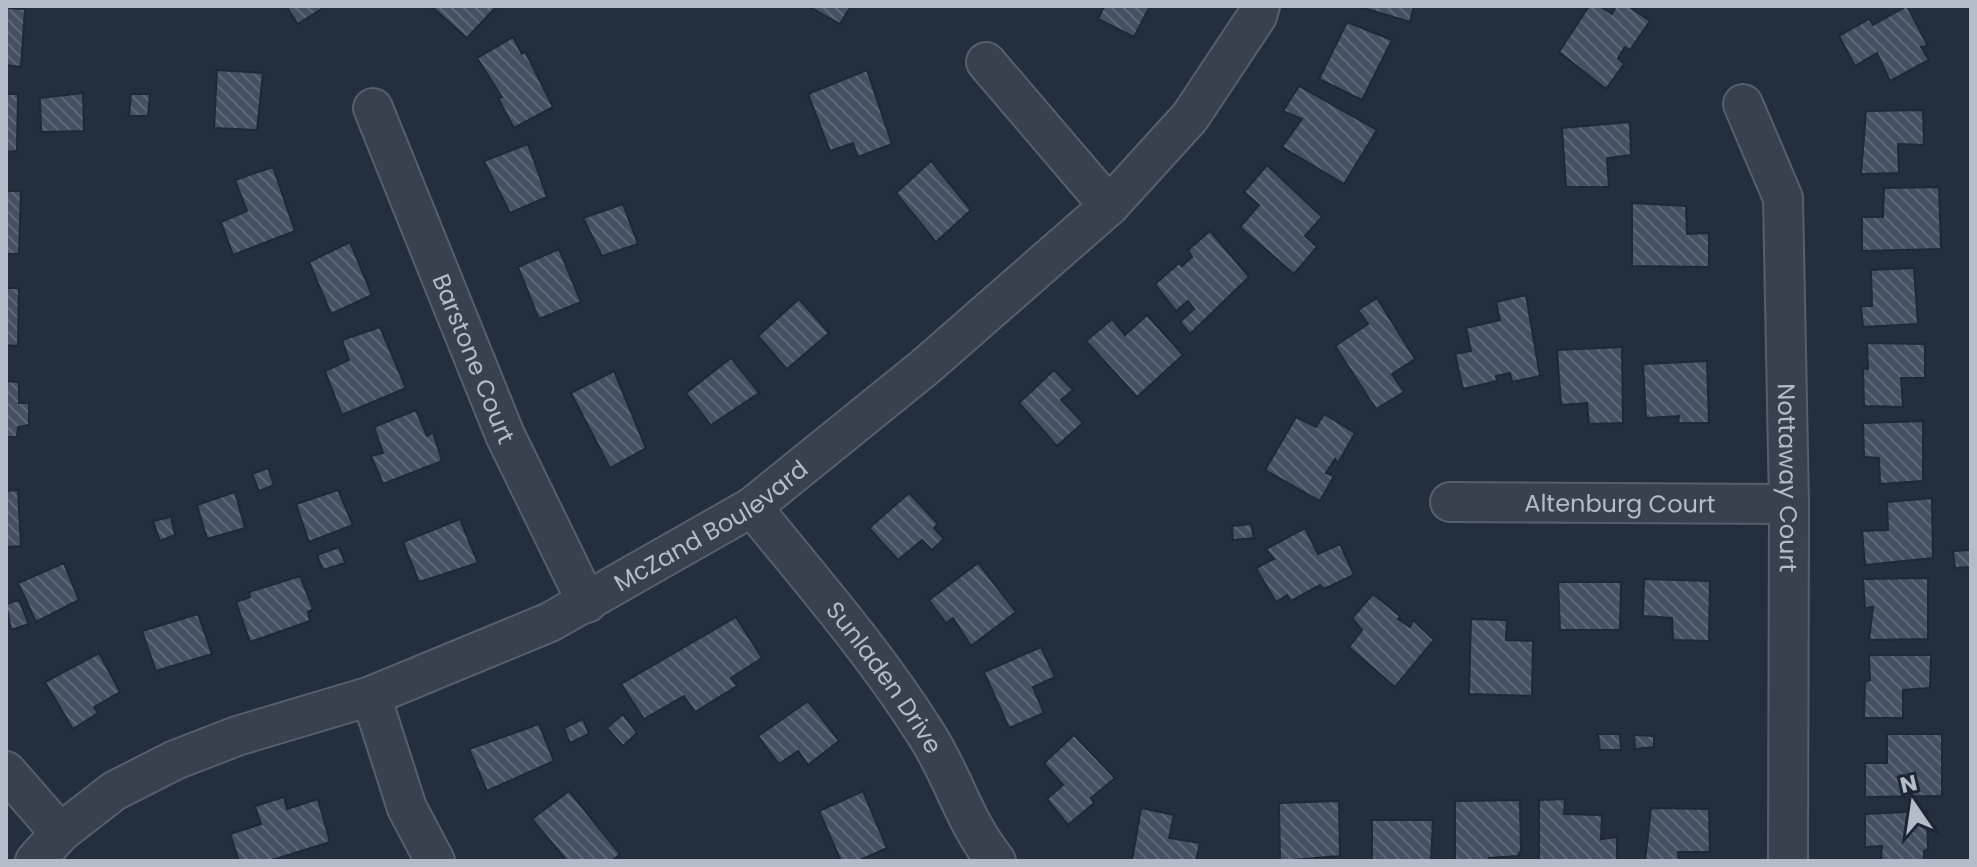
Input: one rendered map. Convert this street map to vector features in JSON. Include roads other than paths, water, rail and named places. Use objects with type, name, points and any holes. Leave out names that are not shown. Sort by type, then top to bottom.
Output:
[{"type":"street","name":"McZand Boulevard","points":[[35,861],[60,833],[114,791],[175,760],[237,736],[371,696],[587,603],[752,507],[925,367],[1109,206],[1190,117],[1257,16],[1260,6]]},
{"type":"street","points":[[986,62],[1109,206]]},
{"type":"street","name":"Nottaway Court","points":[[1743,104],[1783,198],[1789,504],[1788,861]]},
{"type":"street","name":"Barstone Court","points":[[373,108],[505,435],[587,603]]},
{"type":"street","name":"Altenburg Court","points":[[1450,502],[1789,504]]},
{"type":"street","name":"Sunladen Drive","points":[[752,507],[892,683],[929,737],[976,837],[996,861]]},
{"type":"street","points":[[371,696],[407,808],[435,861]]},
{"type":"street","points":[[6,771],[60,833]]}]
